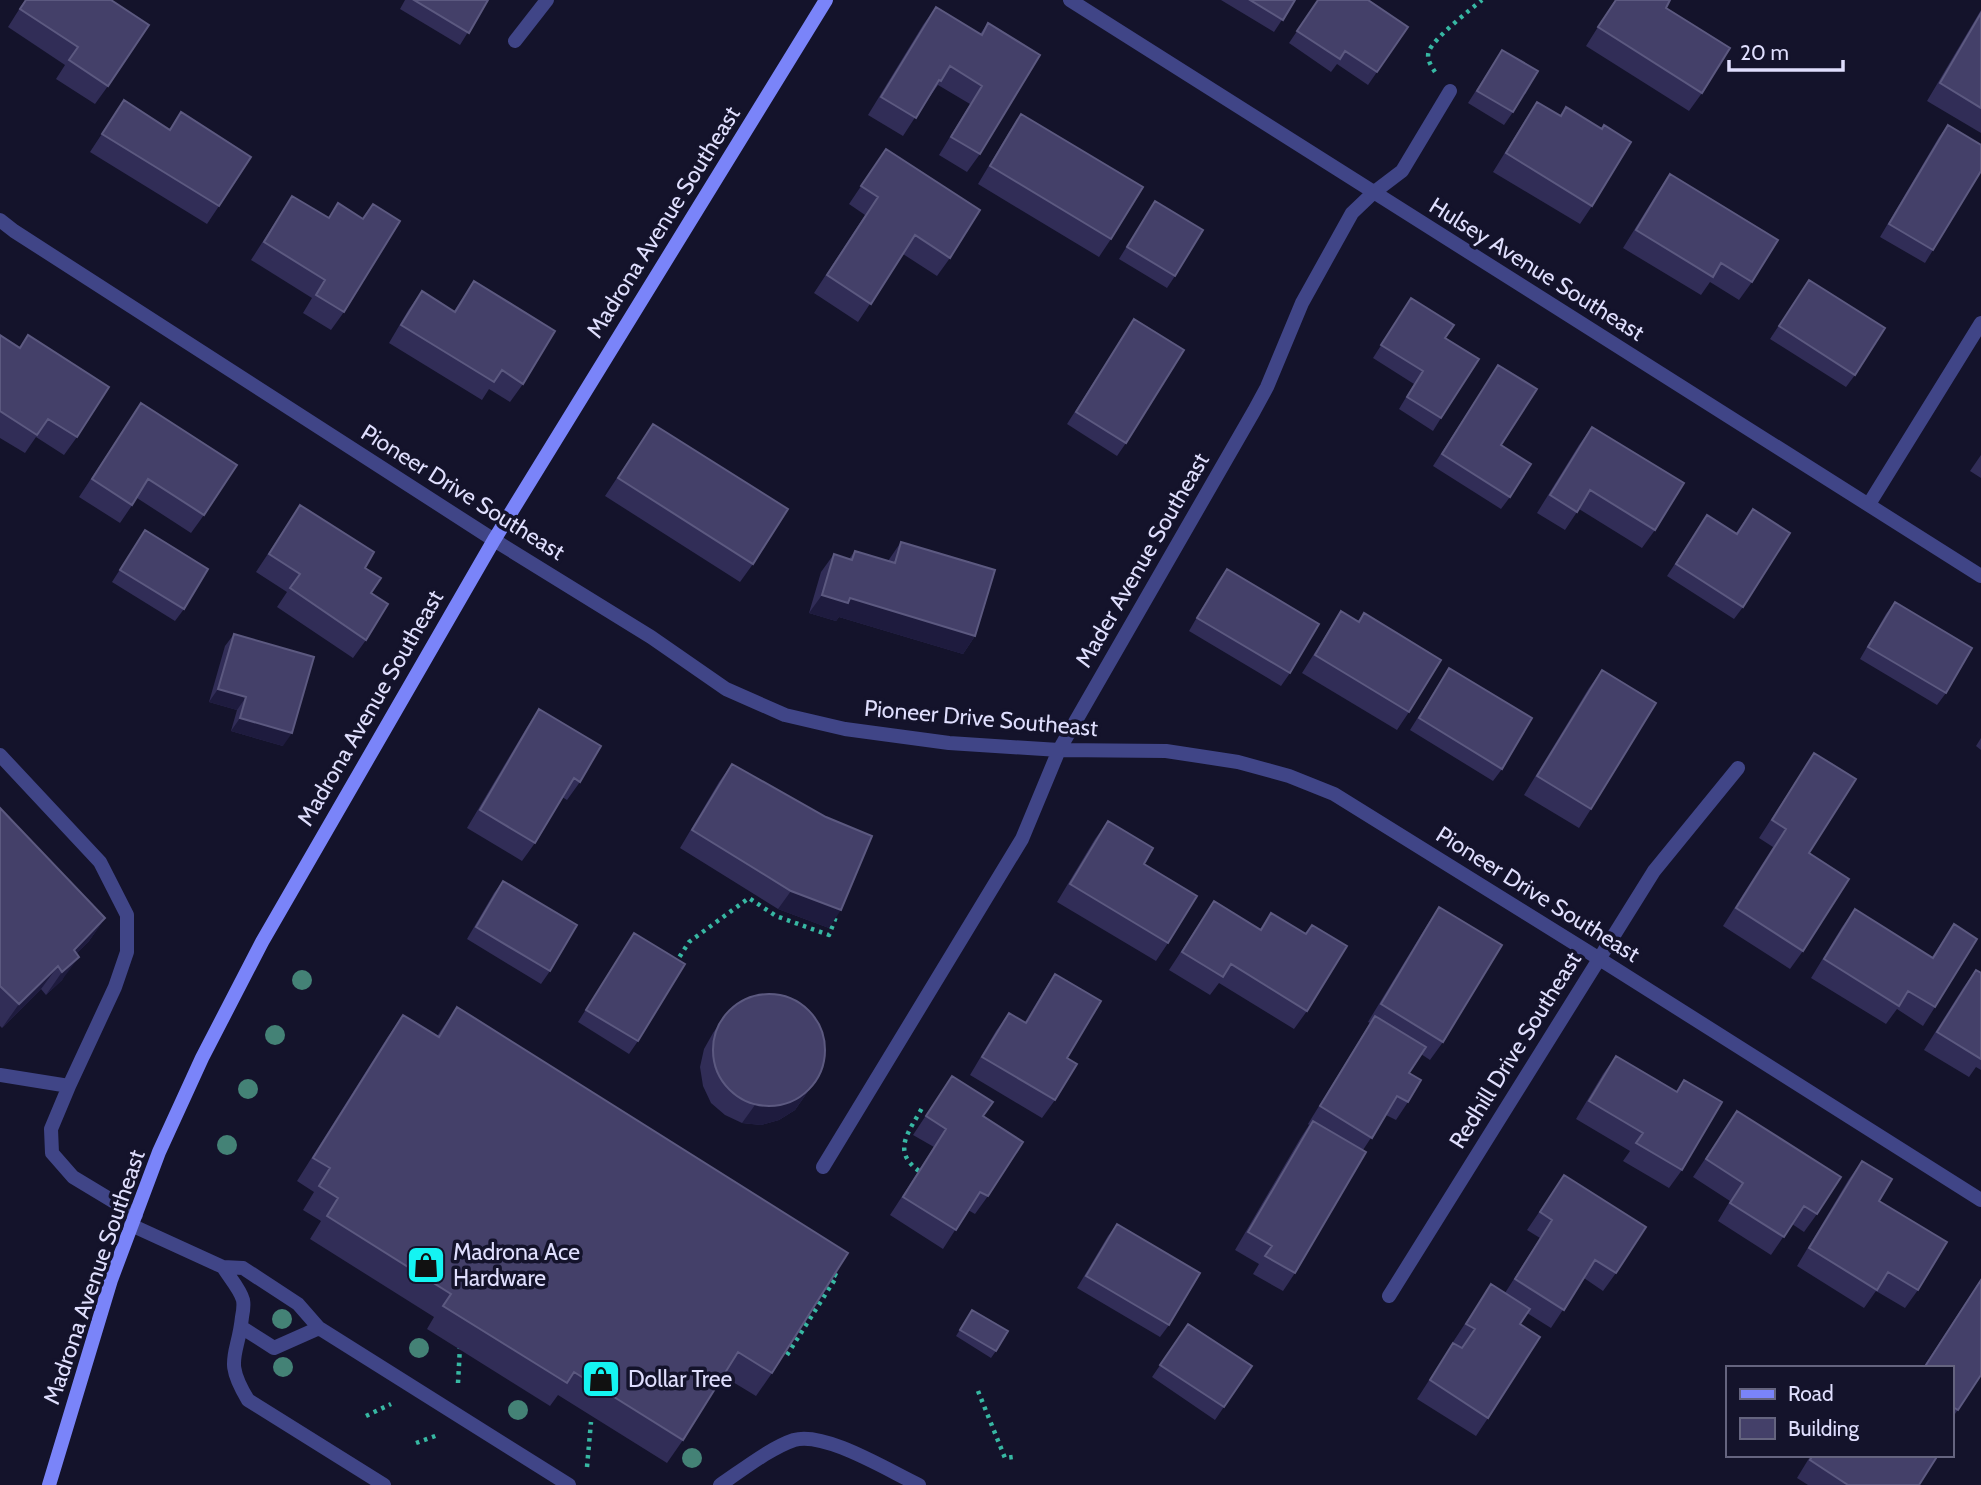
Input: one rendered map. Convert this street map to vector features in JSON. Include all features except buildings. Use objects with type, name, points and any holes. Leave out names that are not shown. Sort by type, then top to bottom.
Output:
[{"type":"main road","name":"Madrona Avenue Southeast","points":[[50,1485],[111,1280],[159,1152],[202,1058],[262,942],[494,540],[826,0]]},
{"type":"street","points":[[515,41],[547,0]]},
{"type":"street","name":"Hulsey Avenue Southeast","points":[[1070,0],[1981,576]]},
{"type":"street","name":"Mader Avenue Southeast","points":[[823,1167],[1022,839],[1059,750],[1254,411],[1267,387],[1302,303],[1352,213],[1402,171],[1450,91]]},
{"type":"street","name":"Pioneer Drive Southeast","points":[[0,220],[494,540],[651,637],[726,689],[786,715],[845,729],[949,743],[1059,750],[1166,751],[1238,762],[1289,776],[1334,794],[1981,1200]]},
{"type":"street","points":[[1869,504],[1981,323]]},
{"type":"street","points":[[0,755],[100,862],[127,915],[127,952],[115,987],[51,1129],[52,1153],[73,1177],[134,1220],[223,1267],[243,1268],[298,1304],[319,1328],[569,1485]]},
{"type":"street","name":"Redhill Drive Southeast","points":[[1389,1296],[1654,872],[1738,768]]},
{"type":"street","points":[[0,1075],[69,1086]]},
{"type":"street","points":[[223,1267],[244,1301],[241,1327],[234,1351],[234,1368],[237,1382],[248,1400],[384,1485]]},
{"type":"street","points":[[241,1327],[274,1349],[319,1328]]},
{"type":"street","points":[[720,1485],[772,1451],[794,1440],[807,1438],[827,1441],[919,1485]]},
{"type":"path","points":[[1450,91],[1433,70],[1428,59],[1429,51],[1436,41],[1482,0]]},
{"type":"path","points":[[670,972],[689,942],[749,898],[776,916],[829,935],[838,911]]},
{"type":"path","points":[[919,1171],[907,1163],[904,1144],[922,1108]]},
{"type":"path","points":[[787,1355],[837,1276],[826,1269]]},
{"type":"path","points":[[456,1415],[460,1340]]},
{"type":"path","points":[[978,1391],[1005,1458],[1013,1457]]},
{"type":"path","points":[[366,1416],[395,1402]]},
{"type":"path","points":[[586,1472],[591,1422]]},
{"type":"place","name":"Madrona Ace Hardware","points":[[426,1265]]},
{"type":"place","name":"Dollar Tree","points":[[601,1379]]}]
